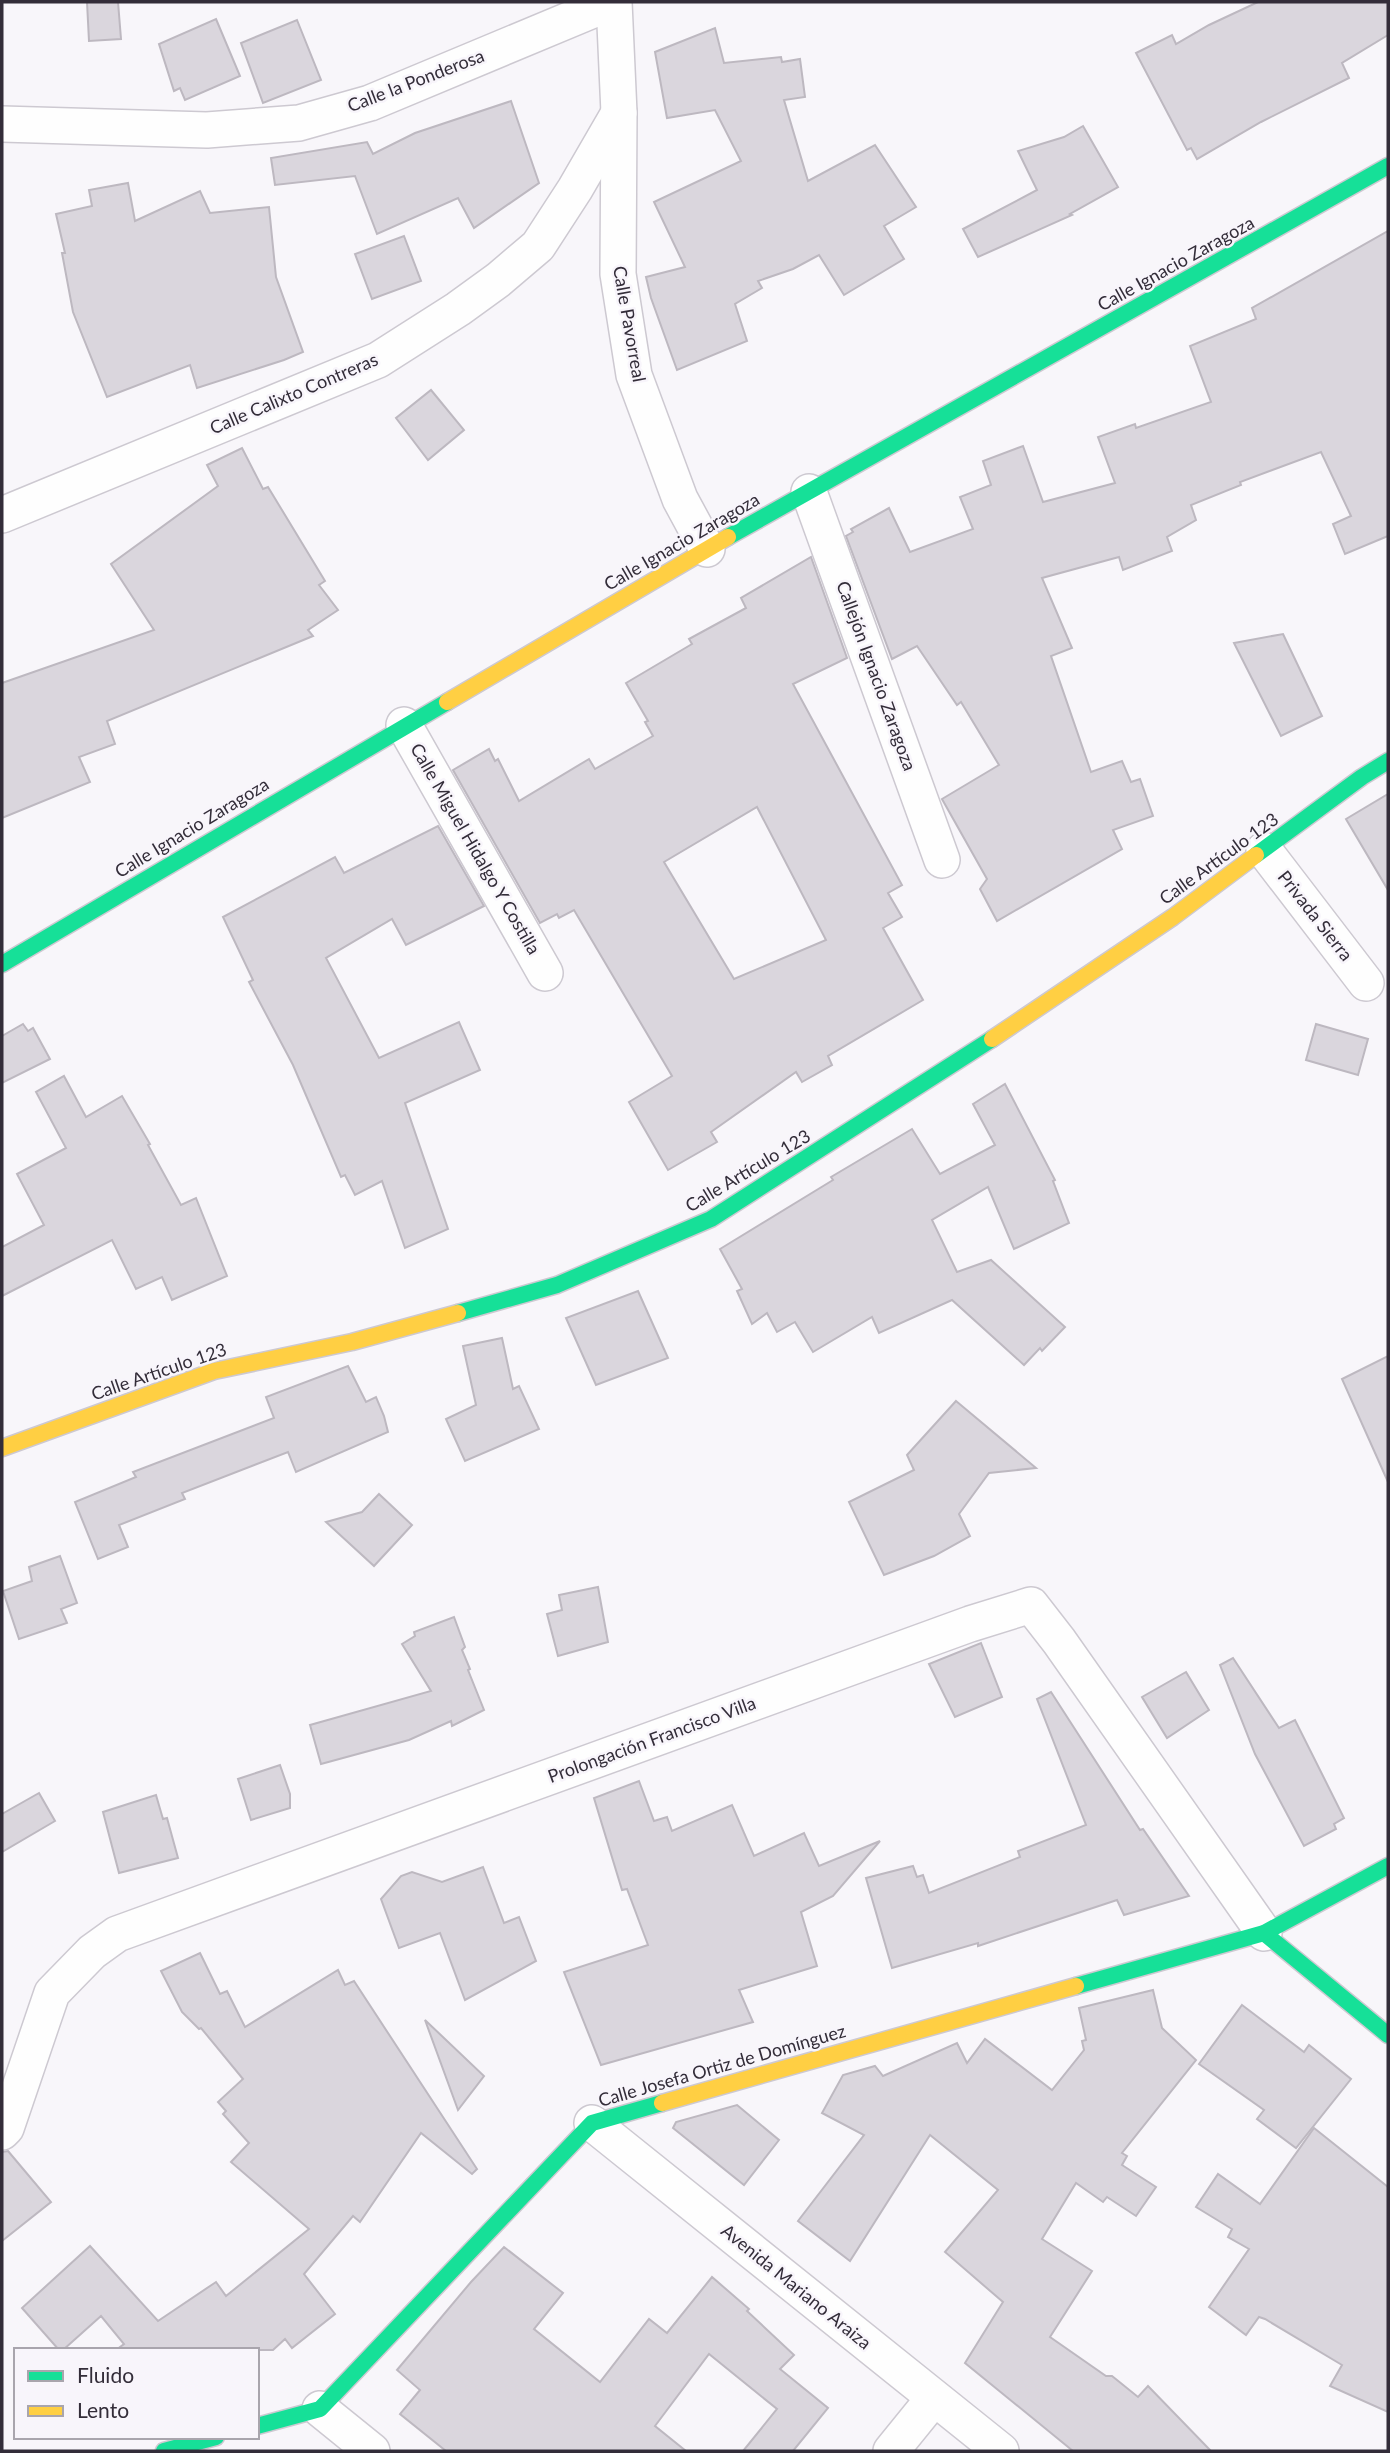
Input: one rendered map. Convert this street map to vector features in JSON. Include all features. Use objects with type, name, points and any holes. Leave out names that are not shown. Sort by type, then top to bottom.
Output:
[{"type":"street","name":"Calle Pavorreal","points":[[613,2],[619,114],[618,274],[634,375],[680,499],[707,549]]},
{"type":"street","name":"Calle la Ponderosa","points":[[2,124],[207,130],[299,122],[370,103],[613,2]]},
{"type":"street","name":"Calle Calixto Contreras","points":[[2,515],[378,360],[458,309],[538,246],[619,114]]},
{"type":"street","name":"Calle Ignacio Zaragoza","points":[[2,964],[707,549],[1388,166]]},
{"type":"street","name":"Callejón Ignacio Zaragoza","points":[[809,492],[943,860]]},
{"type":"street","name":"Calle Miguel Hidalgo Y Costilla","points":[[404,725],[545,973]]},
{"type":"street","name":"Calle Artículo 123","points":[[2,1448],[214,1371],[352,1342],[557,1285],[712,1219],[1009,1028],[1173,917],[1362,777],[1388,761]]},
{"type":"street","name":"Privada Sierra","points":[[1264,850],[1366,983]]},
{"type":"street","name":"Prolongación Francisco Villa","points":[[2,2132],[6,2128],[52,1993],[92,1952],[117,1934],[917,1643],[1031,1605],[1264,1933]]},
{"type":"street","name":"Calle Josefa Ortiz de Domínguez","points":[[320,2409],[592,2123],[1264,1933],[1388,1866]]},
{"type":"street","points":[[1264,1933],[1388,2035]]},
{"type":"street","name":"Avenida Mariano Araiza","points":[[592,2123],[1001,2451]]},
{"type":"street","points":[[891,2451],[934,2398]]},
{"type":"street","points":[[259,2425],[320,2409],[372,2451]]},
{"type":"street","points":[[164,2451],[209,2439]]},
{"type":"building","points":[[87,2],[118,2],[121,39],[89,41]]},
{"type":"building","points":[[1258,2],[1388,2],[1388,35],[1342,63],[1349,78],[1261,122],[1197,159],[1191,148],[1187,150],[1136,53],[1172,35],[1176,44]]},
{"type":"building","points":[[216,19],[240,76],[185,100],[180,88],[174,91],[159,44]]},
{"type":"building","points":[[297,20],[321,80],[263,103],[241,43]]},
{"type":"building","points":[[715,28],[724,63],[781,57],[782,62],[800,59],[805,97],[784,100],[808,181],[875,145],[916,207],[884,226],[904,259],[844,295],[819,255],[793,269],[758,281],[762,288],[735,304],[747,341],[677,370],[646,277],[685,267],[654,202],[741,161],[715,110],[667,118],[655,52]]},
{"type":"building","points":[[511,101],[539,183],[474,228],[458,198],[377,234],[355,176],[275,185],[271,158],[367,142],[373,154],[415,133]]},
{"type":"building","points":[[1083,126],[1118,187],[1070,214],[1072,215],[978,257],[963,229],[1037,190],[1018,151],[1064,137]]},
{"type":"building","points":[[128,183],[135,221],[200,191],[210,213],[269,207],[276,277],[303,352],[197,388],[190,365],[107,397],[73,312],[62,253],[65,253],[56,214],[92,206],[89,190]]},
{"type":"building","points":[[1388,231],[1388,536],[1345,554],[1333,524],[1351,516],[1321,452],[1240,482],[1241,485],[1191,505],[1196,520],[1167,537],[1172,551],[1123,570],[1119,557],[1042,578],[1072,648],[1051,656],[1091,772],[1122,761],[1131,782],[1140,779],[1153,816],[1113,830],[1122,849],[997,921],[980,889],[987,879],[942,799],[999,765],[961,702],[957,705],[917,646],[892,659],[846,536],[853,532],[851,529],[889,508],[910,552],[973,529],[960,497],[991,485],[983,461],[1023,446],[1043,502],[1115,483],[1098,437],[1135,424],[1136,428],[1211,402],[1190,346],[1256,319],[1252,308]]},
{"type":"building","points":[[404,236],[421,281],[372,299],[355,254]]},
{"type":"building","points":[[431,390],[464,430],[428,460],[396,418]]},
{"type":"building","points":[[242,448],[263,489],[268,487],[325,581],[319,585],[338,610],[308,630],[313,636],[107,721],[115,744],[79,757],[90,782],[2,818],[2,683],[154,630],[111,564],[218,486],[207,465]]},
{"type":"building","points":[[811,557],[847,658],[793,684],[902,885],[888,893],[902,917],[883,928],[923,1000],[828,1056],[832,1065],[802,1082],[796,1072],[711,1132],[717,1142],[668,1170],[629,1102],[672,1076],[574,910],[559,918],[557,914],[540,923],[453,770],[489,749],[495,761],[498,759],[519,801],[589,759],[595,769],[653,736],[645,722],[648,721],[626,683],[692,644],[689,639],[746,608],[741,598]],"holes":[[[757,807],[826,940],[734,979],[664,862]]]},
{"type":"building","points":[[1283,634],[1322,716],[1281,736],[1234,643]]},
{"type":"building","points":[[1388,794],[1388,890],[1346,819]]},
{"type":"building","points":[[438,826],[484,906],[406,945],[392,919],[326,958],[379,1058],[459,1022],[480,1070],[405,1103],[448,1229],[405,1248],[382,1181],[355,1195],[345,1175],[341,1177],[293,1065],[249,982],[253,980],[223,917],[335,857],[344,873]]},
{"type":"building","points":[[23,1024],[28,1031],[33,1028],[50,1059],[2,1083],[2,1036]]},
{"type":"building","points":[[1316,1024],[1368,1039],[1358,1075],[1306,1060]]},
{"type":"building","points":[[64,1076],[86,1117],[122,1096],[181,1205],[196,1198],[227,1276],[172,1300],[162,1277],[136,1289],[112,1240],[2,1296],[2,1247],[44,1225],[17,1174],[66,1148],[36,1092]]},
{"type":"building","points":[[1005,1084],[1055,1180],[1053,1181],[1069,1223],[1014,1249],[988,1187],[932,1220],[957,1272],[991,1260],[1065,1327],[1042,1351],[1040,1348],[1024,1365],[952,1300],[879,1333],[872,1317],[813,1352],[795,1322],[777,1332],[767,1313],[752,1324],[737,1291],[742,1289],[720,1249],[833,1180],[831,1177],[912,1129],[940,1174],[995,1145],[973,1104]]},
{"type":"building","points":[[638,1291],[668,1358],[596,1385],[566,1318]]},
{"type":"building","points":[[502,1338],[513,1389],[519,1386],[539,1429],[465,1461],[446,1419],[476,1405],[463,1346]]},
{"type":"building","points":[[1388,1356],[1388,1482],[1342,1379]]},
{"type":"building","points":[[348,1366],[366,1402],[376,1397],[388,1432],[296,1472],[288,1452],[182,1493],[185,1499],[119,1525],[128,1547],[98,1559],[75,1502],[136,1477],[133,1472],[274,1418],[266,1397]]},
{"type":"building","points":[[956,1401],[1036,1468],[989,1473],[959,1514],[970,1536],[934,1556],[884,1575],[849,1502],[914,1470],[907,1455]]},
{"type":"building","points":[[379,1494],[412,1525],[374,1566],[326,1522],[362,1512]]},
{"type":"building","points":[[60,1556],[77,1603],[61,1609],[67,1623],[19,1639],[3,1591],[32,1581],[29,1567]]},
{"type":"building","points":[[598,1587],[608,1642],[558,1656],[547,1614],[562,1610],[559,1595]]},
{"type":"building","points":[[454,1617],[465,1647],[462,1650],[470,1669],[468,1670],[484,1710],[452,1726],[451,1721],[409,1740],[321,1764],[310,1725],[431,1691],[402,1644],[415,1636],[414,1632]]},
{"type":"building","points":[[981,1643],[1002,1697],[955,1717],[929,1664]]},
{"type":"building","points":[[1233,1658],[1279,1728],[1295,1720],[1344,1818],[1334,1824],[1336,1829],[1304,1846],[1255,1754],[1220,1665]]},
{"type":"building","points":[[1186,1672],[1209,1710],[1167,1738],[1142,1697]]},
{"type":"building","points":[[1051,1692],[1140,1830],[1143,1829],[1189,1896],[1124,1915],[1117,1900],[978,1946],[978,1943],[892,1968],[866,1878],[913,1866],[917,1877],[923,1875],[929,1893],[1020,1857],[1018,1851],[1086,1825],[1037,1699]]},
{"type":"building","points":[[280,1765],[290,1794],[290,1808],[251,1820],[238,1779]]},
{"type":"building","points":[[639,1781],[654,1821],[667,1817],[672,1831],[732,1805],[754,1856],[804,1833],[819,1866],[880,1841],[833,1896],[801,1912],[817,1966],[739,1990],[753,2022],[601,2065],[564,1972],[648,1945],[627,1889],[622,1890],[594,1798]]},
{"type":"building","points":[[39,1793],[55,1821],[2,1852],[2,1814]]},
{"type":"building","points":[[156,1795],[163,1819],[167,1818],[178,1858],[119,1873],[103,1812]]},
{"type":"building","points":[[483,1867],[504,1923],[519,1917],[536,1961],[465,2000],[440,1933],[399,1948],[381,1899],[401,1876],[412,1872],[442,1882]]},
{"type":"building","points":[[200,1953],[220,1994],[227,1991],[245,2027],[338,1970],[345,1985],[354,1981],[477,2169],[472,2174],[421,2133],[360,2222],[353,2216],[304,2274],[335,2314],[292,2348],[285,2339],[273,2350],[119,2348],[124,2344],[101,2316],[65,2348],[57,2348],[22,2308],[90,2246],[158,2321],[216,2282],[226,2296],[309,2229],[231,2162],[249,2143],[223,2114],[226,2111],[218,2102],[243,2079],[201,2028],[182,2012],[161,1971]]},
{"type":"building","points":[[1153,1990],[1162,2028],[1196,2060],[1122,2153],[1127,2156],[1122,2165],[1156,2187],[1136,2216],[1107,2197],[1103,2202],[1076,2183],[1042,2239],[1092,2271],[1050,2337],[1106,2376],[1112,2376],[1138,2397],[1148,2386],[1211,2451],[1073,2451],[965,2363],[1003,2302],[945,2252],[998,2190],[930,2135],[850,2261],[798,2221],[864,2135],[822,2113],[843,2075],[875,2066],[883,2076],[957,2043],[967,2063],[985,2039],[1052,2090],[1084,2050],[1082,2041],[1086,2040],[1079,2008]]},
{"type":"building","points":[[1242,2005],[1304,2052],[1309,2045],[1351,2079],[1296,2148],[1257,2119],[1264,2110],[1199,2064]]},
{"type":"building","points":[[425,2020],[484,2076],[458,2110]]},
{"type":"building","points":[[737,2105],[779,2140],[744,2185],[673,2128],[676,2122]]},
{"type":"building","points":[[1314,2128],[1388,2187],[1388,2412],[1330,2386],[1342,2365],[1265,2319],[1259,2317],[1246,2335],[1209,2307],[1249,2249],[1228,2237],[1232,2229],[1196,2207],[1218,2174],[1260,2204]]},
{"type":"building","points":[[8,2151],[51,2202],[2,2241],[2,2152]]},
{"type":"building","points":[[504,2247],[563,2293],[534,2329],[600,2382],[649,2319],[667,2333],[712,2277],[749,2309],[747,2311],[794,2355],[780,2369],[828,2408],[793,2451],[743,2451],[777,2409],[709,2354],[655,2426],[686,2451],[446,2451],[400,2414],[420,2390],[397,2370]]},
{"type":"traffic: fast","points":[[728,537],[1388,166]]},
{"type":"traffic: fast","points":[[2,964],[447,702]]},
{"type":"traffic: fast","points":[[1256,855],[1388,761]]},
{"type":"traffic: fast","points":[[458,1313],[557,1285],[711,1219],[992,1039]]},
{"type":"traffic: fast","points":[[1076,1986],[1264,1933],[1388,1866]]},
{"type":"traffic: fast","points":[[1264,1933],[1388,2035]]},
{"type":"traffic: fast","points":[[259,2425],[320,2409],[592,2123],[662,2103]]},
{"type":"traffic: fast","points":[[164,2451],[209,2439]]},
{"type":"traffic: slow","points":[[447,702],[728,537]]},
{"type":"traffic: slow","points":[[992,1039],[1173,917],[1256,855]]},
{"type":"traffic: slow","points":[[2,1448],[214,1371],[352,1342],[458,1313]]},
{"type":"traffic: slow","points":[[662,2103],[1076,1986]]}]
